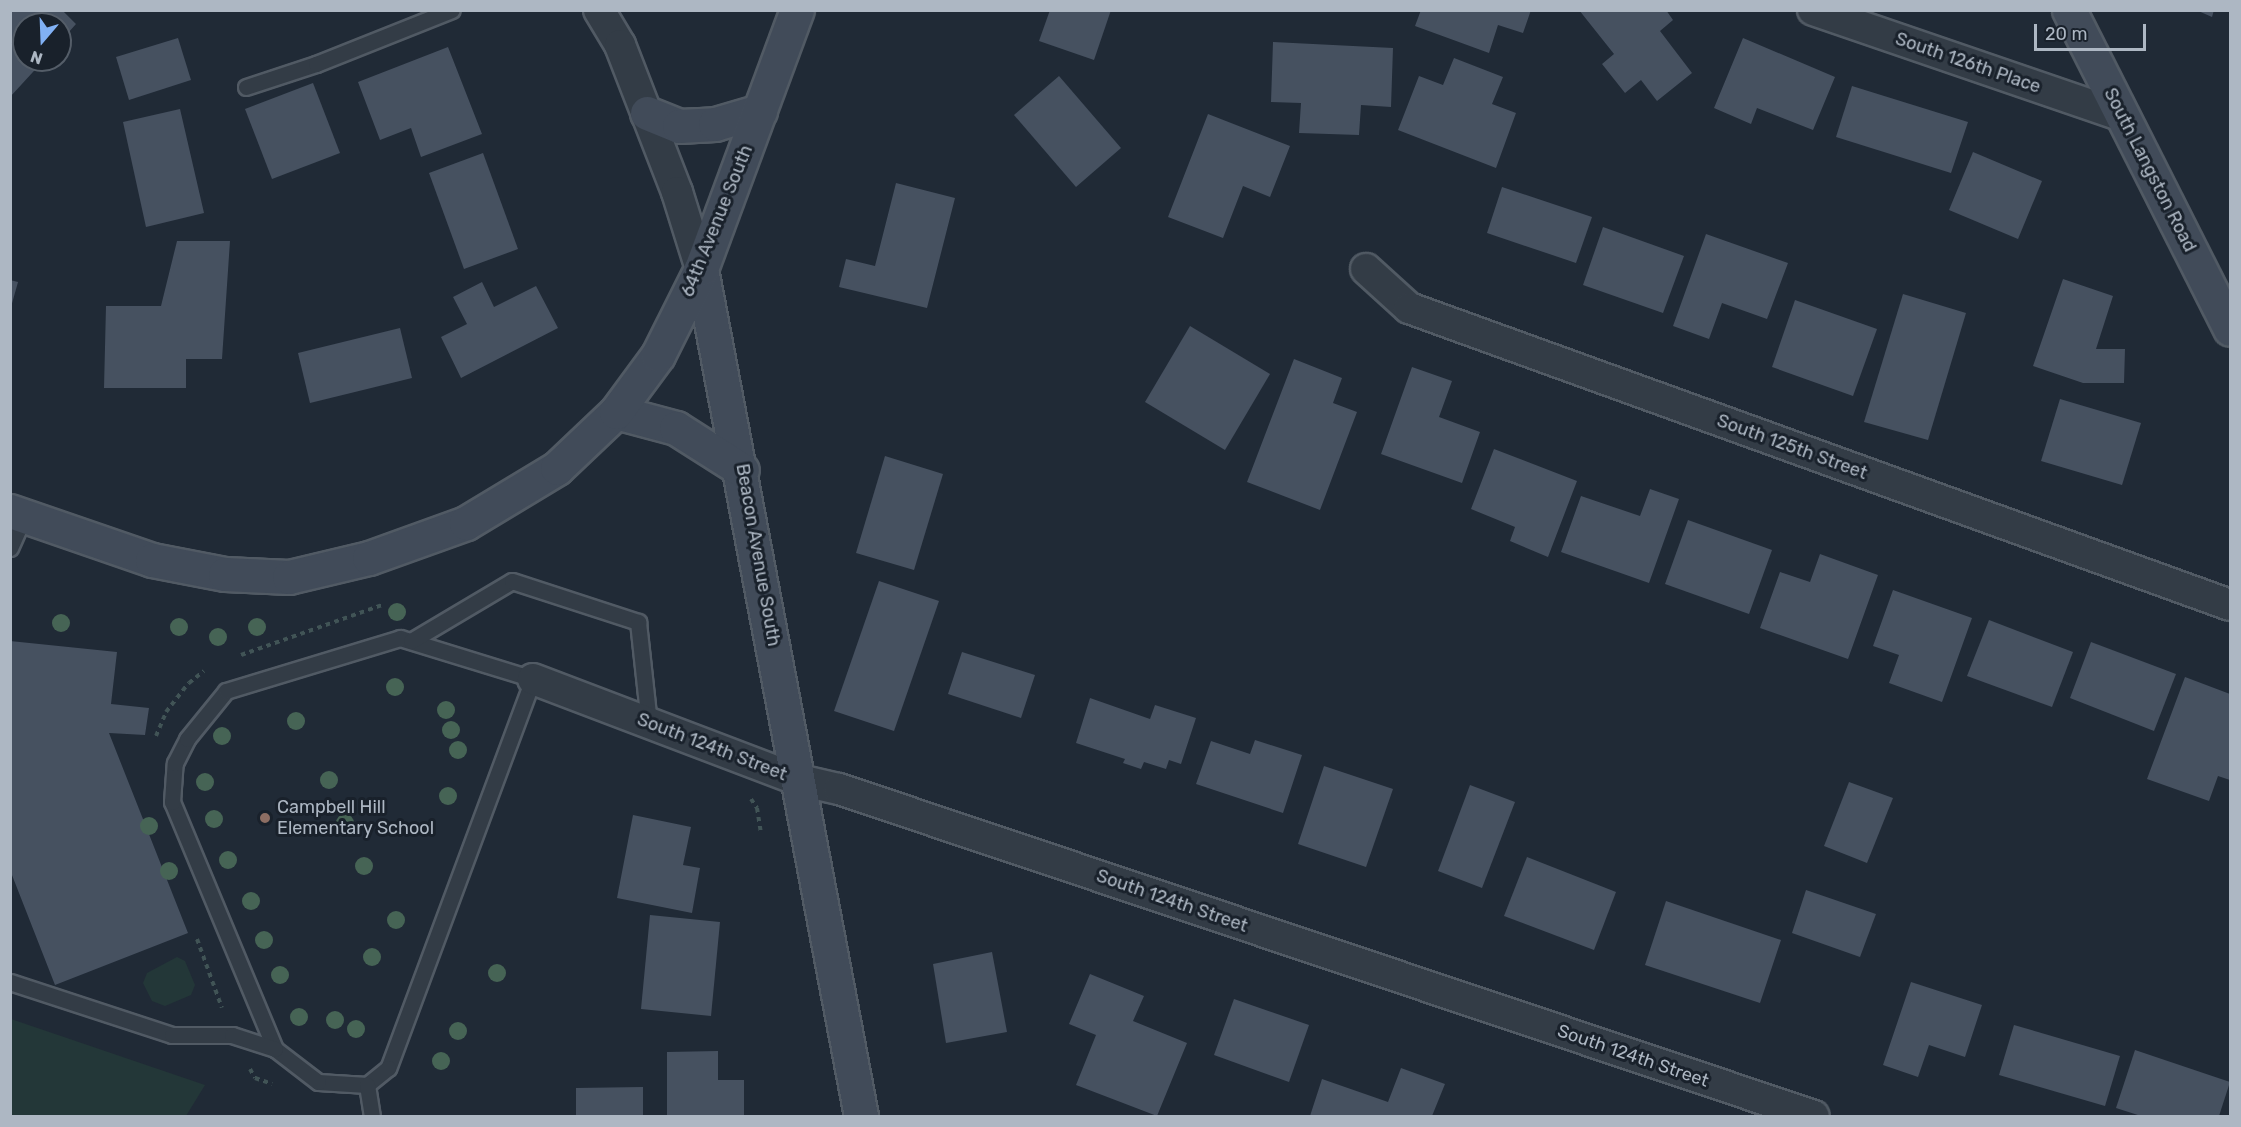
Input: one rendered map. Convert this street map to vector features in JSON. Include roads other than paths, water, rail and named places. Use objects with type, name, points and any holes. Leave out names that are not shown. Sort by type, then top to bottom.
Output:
[{"type":"street","name":"Beacon Avenue South","points":[[599,10],[620,45],[647,113],[701,269],[742,470],[861,1116]]},
{"type":"street","name":"64th Avenue South","points":[[17,514],[152,560],[225,574],[288,577],[369,558],[466,523],[557,468],[616,412],[658,355],[701,269],[797,10]]},
{"type":"street","name":"South 126th Place","points":[[1813,10],[2122,116]]},
{"type":"street","name":"South Langston Road","points":[[2069,10],[2230,329]]},
{"type":"street","points":[[647,113],[679,126],[715,124],[760,111]]},
{"type":"street","name":"South 125th Street","points":[[1366,269],[1409,308],[2230,605]]},
{"type":"street","points":[[616,412],[676,428],[742,470]]},
{"type":"street","name":"South 124th Street","points":[[533,679],[799,780],[850,793],[1814,1116]]},
{"type":"lane","points":[[246,87],[316,64],[452,10]]},
{"type":"lane","points":[[10,548],[17,514]]},
{"type":"lane","points":[[411,641],[512,581],[638,622],[650,723]]},
{"type":"lane","points":[[10,982],[172,1035],[232,1035],[275,1049],[318,1082],[367,1085],[388,1068],[533,679],[400,638],[226,691],[187,739],[175,763],[172,802],[275,1049]]},
{"type":"lane","points":[[367,1085],[372,1116]]},
{"type":"place","name":"Campbell Hill Elementary School","points":[[265,818]]}]
